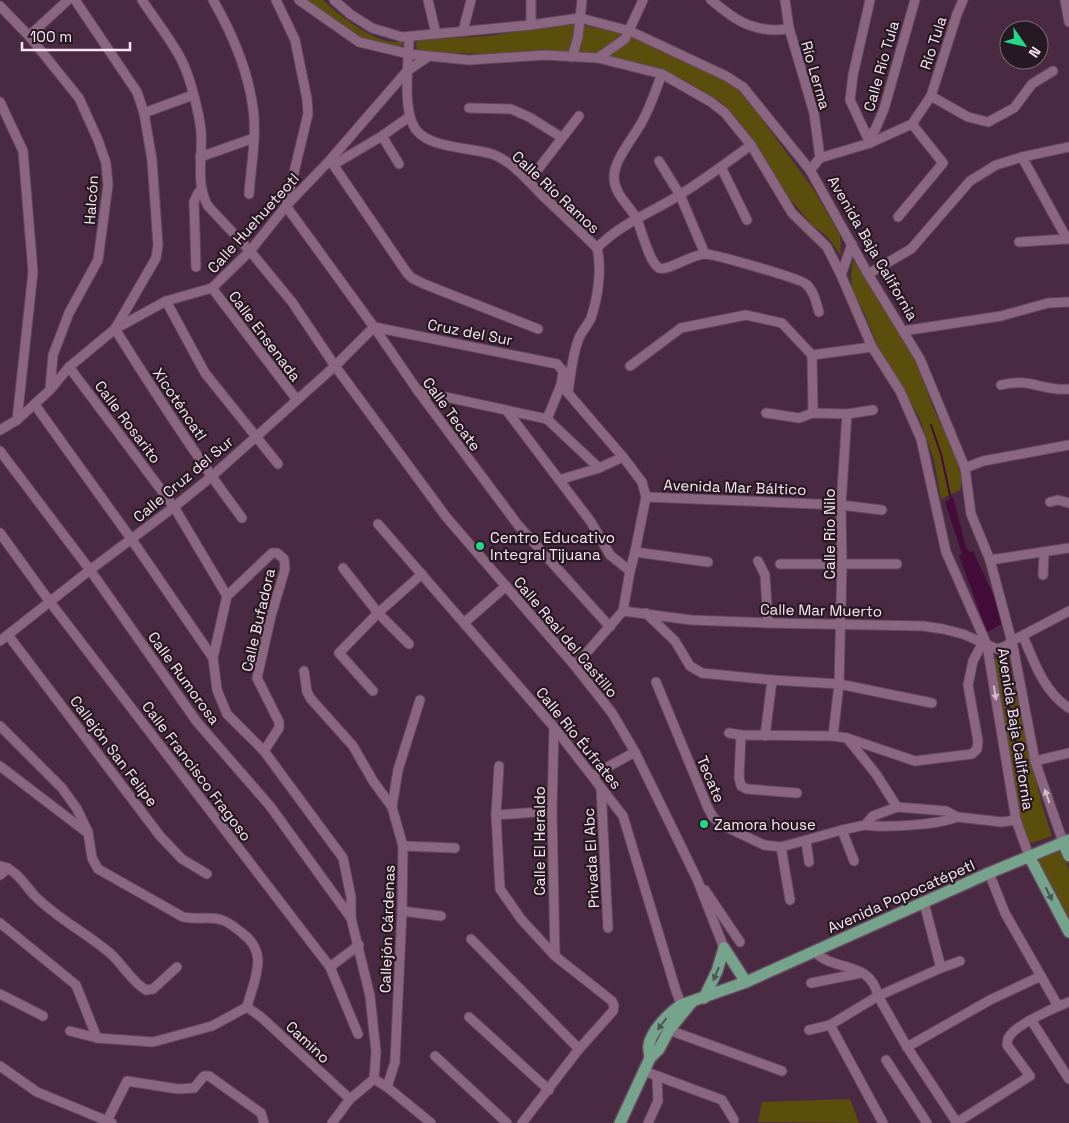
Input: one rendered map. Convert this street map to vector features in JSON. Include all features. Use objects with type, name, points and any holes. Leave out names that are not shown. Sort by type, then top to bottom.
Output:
[{"type":"main road","name":"Avenida Popocatépetl","points":[[686,1006],[746,982],[989,872],[1066,841]]},
{"type":"main road","name":"Avenida Baja California","points":[[1066,841],[1069,856]]},
{"type":"main road","name":"Avenida Baja California","points":[[1029,856],[1069,932]]},
{"type":"main road","points":[[724,948],[746,982]]},
{"type":"main road","points":[[704,998],[717,971],[724,948]]},
{"type":"main road","points":[[620,1123],[650,1058],[659,1049],[669,1030],[686,1006]]},
{"type":"main road","points":[[650,1058],[649,1045],[659,1025],[673,1010],[686,1006]]},
{"type":"street","points":[[29,36],[68,0]]},
{"type":"street","points":[[75,0],[137,92],[144,113],[152,160],[158,245],[156,258],[115,329]]},
{"type":"street","points":[[142,0],[182,60],[193,95],[201,131],[202,189],[194,202],[196,267]]},
{"type":"street","points":[[213,0],[243,64],[253,109],[254,138],[249,194]]},
{"type":"street","points":[[276,0],[295,40],[307,99],[308,114],[286,206]]},
{"type":"street","name":"Avenida Baja California","points":[[299,0],[359,42],[409,54],[469,60],[545,55],[598,58],[662,74],[711,102],[725,113],[751,145],[792,213],[827,247],[872,347],[900,391],[922,439],[946,552],[985,644],[1016,820],[1029,856]]},
{"type":"street","name":"Avenida Baja California","points":[[334,0],[350,14],[372,28],[386,33],[409,37],[531,25],[580,18],[630,31],[726,76],[743,87],[810,170],[868,274],[920,359],[965,468],[971,514],[990,560],[1012,641],[1035,761],[1066,841]]},
{"type":"street","points":[[428,0],[436,34]]},
{"type":"street","points":[[463,31],[471,0]]},
{"type":"street","points":[[531,0],[531,25]]},
{"type":"street","points":[[572,56],[578,37],[582,0]]},
{"type":"street","points":[[598,58],[625,39],[643,0]]},
{"type":"street","points":[[711,0],[739,21],[752,26],[780,31],[789,28]]},
{"type":"street","name":"Río Lerma","points":[[785,0],[789,28],[814,113],[820,158]]},
{"type":"street","points":[[869,140],[850,100],[853,75],[870,0]]},
{"type":"street","name":"Calle Río Tula","points":[[869,140],[884,109],[915,0]]},
{"type":"street","name":"Río Tula","points":[[912,124],[931,96],[963,0]]},
{"type":"street","points":[[1065,0],[1069,22]]},
{"type":"street","name":"Halcón","points":[[0,6],[29,36],[79,98],[106,163],[108,184],[98,260],[69,312],[53,356],[50,390]]},
{"type":"street","points":[[409,37],[407,71],[409,117],[382,136],[332,162],[412,278],[538,329]]},
{"type":"street","name":"Calle Huehueteotl","points":[[0,430],[17,420],[35,405],[69,367],[115,329],[166,301],[212,288],[250,251],[286,206],[332,162],[407,71],[428,56]]},
{"type":"street","points":[[931,96],[968,117],[988,122],[1014,108],[1032,84],[1053,71]]},
{"type":"street","points":[[662,74],[643,120],[619,160],[614,176],[617,191],[636,218],[653,262],[659,268],[667,269],[686,259],[705,254],[742,263],[805,283],[812,293],[819,312]]},
{"type":"street","points":[[144,113],[193,95]]},
{"type":"street","points":[[0,102],[23,151],[33,272],[17,420]]},
{"type":"street","points":[[469,108],[511,109],[529,117],[561,137]]},
{"type":"street","points":[[529,181],[579,116]]},
{"type":"street","name":"Calle Río Ramos","points":[[409,117],[421,135],[445,145],[493,154],[513,167],[597,248]]},
{"type":"street","points":[[810,170],[820,158],[912,124],[944,164],[898,217]]},
{"type":"street","points":[[382,136],[399,164]]},
{"type":"street","points":[[200,157],[254,138]]},
{"type":"street","points":[[568,392],[573,358],[579,338],[591,318],[594,305],[600,274],[597,248],[606,239],[636,218],[680,195],[751,145]]},
{"type":"street","points":[[868,274],[910,249],[970,181],[996,165],[1022,157],[1069,147]]},
{"type":"street","points":[[1019,242],[1068,238],[1022,157]]},
{"type":"street","points":[[659,161],[680,195],[705,254]]},
{"type":"street","points":[[721,167],[747,220]]},
{"type":"street","name":"Calle Real del Castillo","points":[[202,189],[208,206],[250,251],[292,302],[335,366],[447,518],[576,666],[612,713],[635,752],[697,879],[724,948]]},
{"type":"street","name":"Calle Tecate","points":[[286,206],[418,391],[518,526],[610,627]]},
{"type":"street","points":[[841,275],[852,244]]},
{"type":"street","name":"Calle Ensenada","points":[[212,288],[297,400]]},
{"type":"street","points":[[166,301],[205,373],[278,464]]},
{"type":"street","points":[[903,331],[1001,316],[1048,303],[1069,302]]},
{"type":"street","points":[[630,366],[681,328],[746,315],[782,323],[812,355],[813,413]]},
{"type":"street","name":"Cruz del Sur","points":[[374,327],[553,362],[560,366],[562,371],[561,385]]},
{"type":"street","name":"Calle Cruz del Sur","points":[[0,641],[90,570],[132,540],[211,476],[335,366],[374,327]]},
{"type":"street","name":"Xicoténcatl","points":[[115,329],[151,388],[242,518]]},
{"type":"street","points":[[812,355],[872,347]]},
{"type":"street","name":"Calle Rosarito","points":[[69,367],[174,507],[227,596]]},
{"type":"street","points":[[1001,384],[1022,382],[1062,390],[1069,389]]},
{"type":"street","points":[[548,419],[561,385],[624,457],[642,482],[646,497],[623,611],[576,666]]},
{"type":"street","points":[[418,391],[548,419],[599,468]]},
{"type":"street","points":[[35,405],[132,540],[213,658]]},
{"type":"street","points":[[766,413],[799,418],[813,413],[847,414],[873,410]]},
{"type":"street","points":[[507,411],[591,522],[610,555],[630,571]]},
{"type":"street","name":"Calle Río Nilo","points":[[833,736],[839,684],[842,624],[841,505],[847,414]]},
{"type":"street","points":[[965,468],[983,461],[1069,445]]},
{"type":"street","name":"Calle Rumorosa","points":[[0,451],[90,570],[197,722],[270,806],[352,918]]},
{"type":"street","points":[[559,480],[599,468],[624,457]]},
{"type":"street","name":"Avenida Mar Báltico","points":[[646,497],[841,505],[882,510]]},
{"type":"street","points":[[1050,502],[1058,500],[1069,503]]},
{"type":"street","name":"Calle Río Éufrates","points":[[378,524],[554,727],[623,816],[686,1006]]},
{"type":"street","name":"Calle Francisco Fragoso","points":[[0,533],[4,545],[50,602],[330,967],[358,1034]]},
{"type":"street","points":[[990,560],[1069,548]]},
{"type":"street","points":[[635,552],[708,562]]},
{"type":"street","name":"Calle Bufadora","points":[[227,596],[272,553],[277,553],[284,558],[285,569],[271,616],[257,678],[279,722],[279,728],[264,751]]},
{"type":"street","points":[[1043,574],[1044,553]]},
{"type":"street","points":[[758,561],[766,575],[768,624]]},
{"type":"street","points":[[780,564],[897,564]]},
{"type":"street","points":[[343,568],[378,613],[409,644]]},
{"type":"street","points":[[373,691],[338,653],[378,613],[422,574]]},
{"type":"street","points":[[464,623],[506,586]]},
{"type":"street","points":[[227,596],[213,658],[217,690],[227,714],[264,751],[343,858],[351,897],[352,918],[370,996],[376,1052],[374,1079],[350,1099],[332,1123]]},
{"type":"street","name":"Calle Mar Muerto","points":[[623,611],[691,620],[768,624],[923,626],[943,629],[997,649],[1006,646],[1069,611]]},
{"type":"street","points":[[646,613],[675,641],[690,666],[695,670],[708,674],[839,684],[932,703]]},
{"type":"street","name":"Callejón San Felipe","points":[[8,635],[160,836],[182,859],[207,874]]},
{"type":"street","points":[[1023,636],[1043,680],[1069,708]]},
{"type":"street","points":[[728,733],[847,738],[915,762],[972,754],[977,749],[978,740],[968,685],[973,662],[985,644]]},
{"type":"street","points":[[304,671],[307,692],[311,699],[352,746],[373,781],[392,807]]},
{"type":"street","points":[[765,736],[772,680]]},
{"type":"street","name":"Tecate","points":[[656,682],[713,817],[722,825],[764,846],[781,847]]},
{"type":"street","name":"Callejón Cárdenas","points":[[387,1087],[395,1062],[402,911],[403,846],[392,807],[398,770],[420,700]]},
{"type":"street","points":[[0,726],[62,788],[77,810],[88,832],[92,858],[98,869],[183,917],[222,920],[246,935],[254,943],[258,952],[259,964],[247,1007],[212,1026],[153,1042],[97,1038],[70,1031]]},
{"type":"street","name":"Calle El Heraldo","points":[[554,727],[552,811],[554,956]]},
{"type":"street","points":[[741,735],[739,778],[742,786],[746,789],[797,793]]},
{"type":"street","points":[[847,738],[876,774],[897,807]]},
{"type":"street","points":[[593,775],[635,752]]},
{"type":"street","points":[[1035,761],[1069,752]]},
{"type":"street","points":[[0,766],[88,832]]},
{"type":"street","points":[[499,766],[496,815],[500,889],[521,919],[554,956],[612,1001],[614,1006],[613,1011],[580,1049],[522,1123]]},
{"type":"street","name":"Privada El Abc","points":[[602,787],[608,928]]},
{"type":"street","points":[[865,825],[873,816],[897,807],[946,811],[957,817],[1002,822],[1016,820]]},
{"type":"street","points":[[496,815],[552,811]]},
{"type":"street","points":[[790,900],[781,847],[865,825],[876,827],[945,822],[957,817]]},
{"type":"street","points":[[842,830],[854,861]]},
{"type":"street","points":[[806,841],[809,862]]},
{"type":"street","points":[[403,846],[455,848]]},
{"type":"street","points":[[0,874],[4,867],[16,874],[34,896],[57,916],[112,955],[140,986],[146,990],[153,989],[177,967]]},
{"type":"street","points":[[989,872],[1005,913],[1058,1006]]},
{"type":"street","points":[[697,879],[740,942]]},
{"type":"street","points":[[924,903],[941,968]]},
{"type":"street","points":[[402,911],[441,916]]},
{"type":"street","points":[[0,923],[76,985],[97,1038]]},
{"type":"street","points":[[471,939],[580,1049]]},
{"type":"street","points":[[330,967],[359,945]]},
{"type":"street","points":[[814,951],[826,961],[852,967],[873,982],[878,996],[907,1047],[957,1123],[1030,1076],[1007,1045],[1009,1036],[1031,1020],[1069,1002]]},
{"type":"street","points":[[810,1030],[830,1025],[878,996],[960,961]]},
{"type":"street","points":[[811,983],[861,973]]},
{"type":"street","points":[[907,1047],[990,1000],[1042,976]]},
{"type":"street","points":[[0,994],[43,1016]]},
{"type":"street","name":"Camino","points":[[247,1007],[261,1017],[350,1099]]},
{"type":"street","points":[[470,1017],[549,1090]]},
{"type":"street","points":[[1031,1020],[1069,1079]]},
{"type":"street","points":[[830,1025],[883,1123]]},
{"type":"street","points":[[669,1030],[782,1070]]},
{"type":"street","points":[[435,1056],[507,1123]]},
{"type":"street","points":[[886,1060],[927,1123]]},
{"type":"street","points":[[0,1066],[37,1092],[108,1122],[127,1081],[178,1089],[194,1088],[204,1076],[209,1076],[261,1113],[264,1123]]},
{"type":"street","points":[[644,1071],[722,1100],[734,1120]]},
{"type":"street","points":[[648,1123],[658,1101],[657,1076]]},
{"type":"street","points":[[374,1079],[432,1123]]},
{"type":"shaded area","points":[[305,0],[323,0],[348,21],[371,35],[392,42],[401,41],[404,44],[397,49],[357,39]]},
{"type":"shaded area","points":[[578,24],[619,33],[661,49],[732,84],[750,103],[814,190],[840,235],[841,256],[828,237],[812,225],[785,193],[740,122],[720,101],[664,69],[579,52],[489,54],[417,52],[416,43],[420,40],[488,36]]},
{"type":"shaded area","points":[[853,259],[919,367],[932,405],[954,453],[962,479],[960,490],[941,499],[934,460],[919,417],[877,344],[865,314],[852,291]]},
{"type":"shaded area","points":[[953,497],[966,547],[970,552],[973,551],[1006,622],[987,632],[959,556],[962,554],[945,502]]},
{"type":"shaded area","points":[[993,659],[1008,659],[1042,805],[1052,836],[1029,844],[1019,816]]},
{"type":"shaded area","points":[[1053,849],[1061,851],[1069,869],[1069,920],[1036,861],[1037,857]]},
{"type":"shaded area","points":[[850,1099],[859,1123],[758,1122],[762,1102]]},
{"type":"waterway","points":[[931,425],[941,454],[951,500]]},
{"type":"waterway","points":[[1007,696],[1018,754]]},
{"type":"place","name":"Centro Educativo Integral Tijuana","points":[[480,546]]},
{"type":"place","name":"Zamora house","points":[[704,824]]}]
